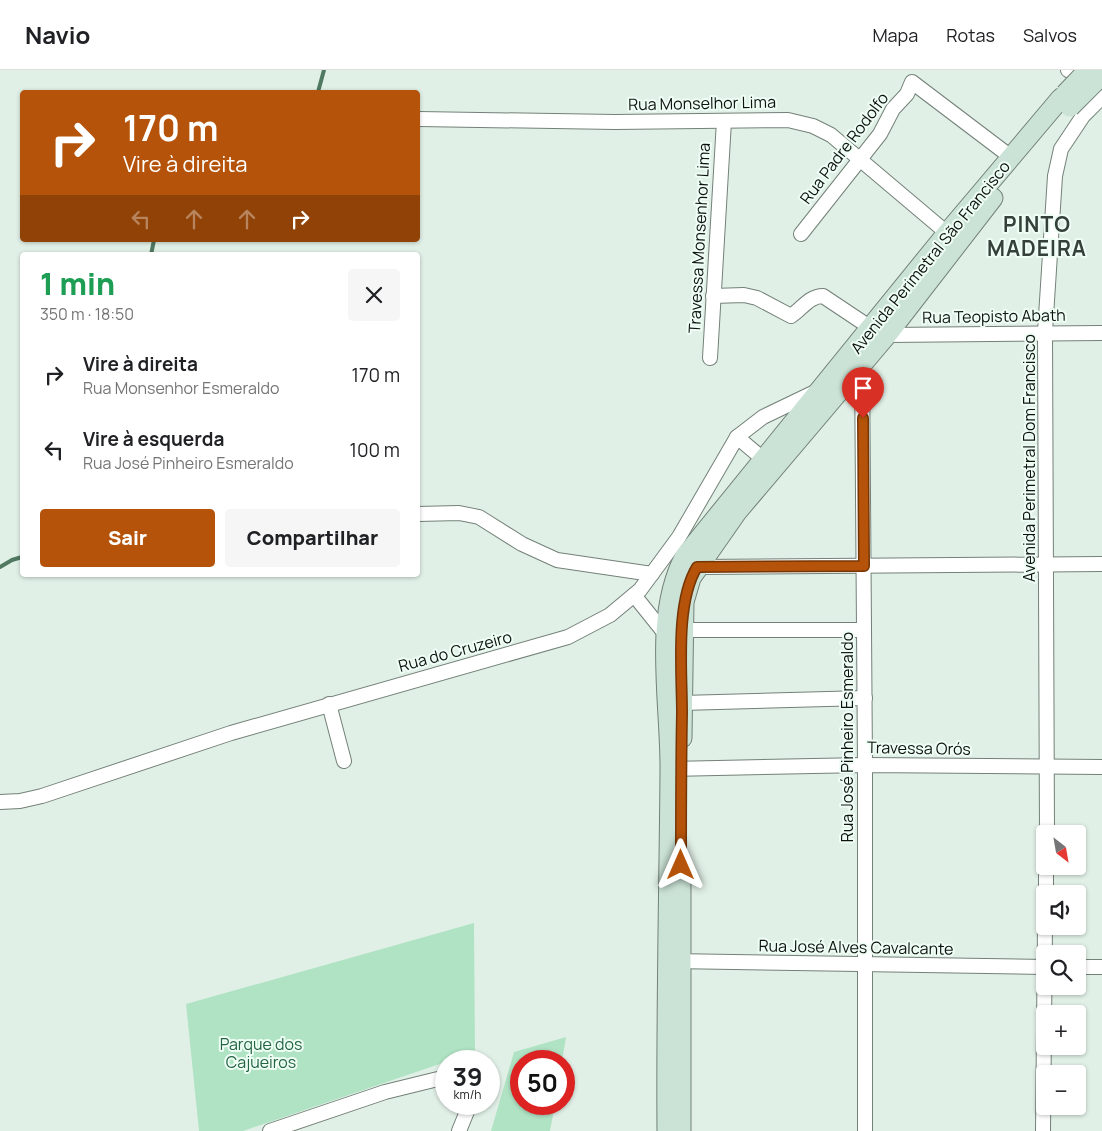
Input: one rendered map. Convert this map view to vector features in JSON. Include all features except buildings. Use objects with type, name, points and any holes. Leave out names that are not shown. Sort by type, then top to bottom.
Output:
[{"type":"main road","name":"Avenida Perimetral São Francisco","points":[[676,769],[682,703],[672,587],[685,556],[822,389],[879,332],[1024,160],[1065,103],[1075,70]]},
{"type":"main road","name":"Avenida Perimetral São Francisco","points":[[879,332],[947,233],[1011,157],[1065,103],[1102,75]]},
{"type":"main road","name":"Avenida Perimetral São Francisco","points":[[667,1131],[673,961],[676,769],[675,632],[687,589],[697,567],[860,353]]},
{"type":"main road","name":"Avenida Perimetral São Francisco","points":[[673,961],[681,1131]]},
{"type":"street","points":[[1075,70],[1102,88]]},
{"type":"street","name":"Rua Padre Rodolfo","points":[[801,234],[880,134],[893,109],[907,94],[912,82],[1011,157]]},
{"type":"street","name":"Avenida Perimetral Dom Francisco","points":[[1046,825],[1045,332],[1055,176],[1061,149],[1083,116],[1102,97]]},
{"type":"street","name":"Rua Monselhor Lima","points":[[420,119],[615,122],[788,120],[814,126],[831,135],[858,160],[947,233]]},
{"type":"street","name":"Travessa Monsenhor Lima","points":[[710,358],[724,121]]},
{"type":"street","points":[[713,296],[757,298],[791,316],[801,311],[810,299],[823,296],[879,332]]},
{"type":"street","name":"Rua Teopisto Abath","points":[[879,332],[1102,333]]},
{"type":"street","name":"Rua José Pinheiro Esmeraldo","points":[[860,353],[865,698],[865,1131]]},
{"type":"street","name":"Rua do Cruzeiro","points":[[0,802],[20,801],[42,796],[231,732],[557,642],[610,615],[634,595],[679,537],[737,437],[763,417],[822,389]]},
{"type":"street","points":[[737,437],[764,459]]},
{"type":"street","points":[[420,514],[459,513],[479,517],[522,544],[558,560],[652,574]]},
{"type":"street","points":[[697,567],[1102,564]]},
{"type":"street","points":[[634,595],[675,632],[864,630]]},
{"type":"street","points":[[682,703],[865,698]]},
{"type":"street","points":[[329,704],[344,761]]},
{"type":"street","name":"Travessa Orós","points":[[676,769],[865,765],[1102,767]]},
{"type":"street","name":"Rua José Alves Cavalcante","points":[[673,961],[1036,967]]},
{"type":"street","points":[[1086,967],[1102,967]]},
{"type":"street","points":[[1043,1131],[1045,995]]},
{"type":"street","points":[[272,1131],[385,1092],[435,1080]]},
{"type":"street","points":[[460,1131],[466,1115]]},
{"type":"green space","name":"Parque dos Cajueiros","points":[[474,923],[475,1050],[435,1050],[435,1066],[243,1131],[199,1131],[186,1004]]},
{"type":"green space","points":[[566,1037],[564,1050],[521,1050]]},
{"type":"green space","points":[[510,1066],[510,1115],[553,1115],[550,1131],[491,1131],[496,1115],[500,1115],[500,1100]]},
{"type":"waterway","points":[[319,90],[324,70]]},
{"type":"waterway","points":[[152,252],[154,242]]},
{"type":"waterway","points":[[0,567],[20,558]]},
{"type":"district","name":"PINTO MADEIRA","points":[[1037,237]]},
{"type":"route","points":[[681,865],[682,654],[684,602],[691,578],[697,567],[864,566],[863,418]]}]
